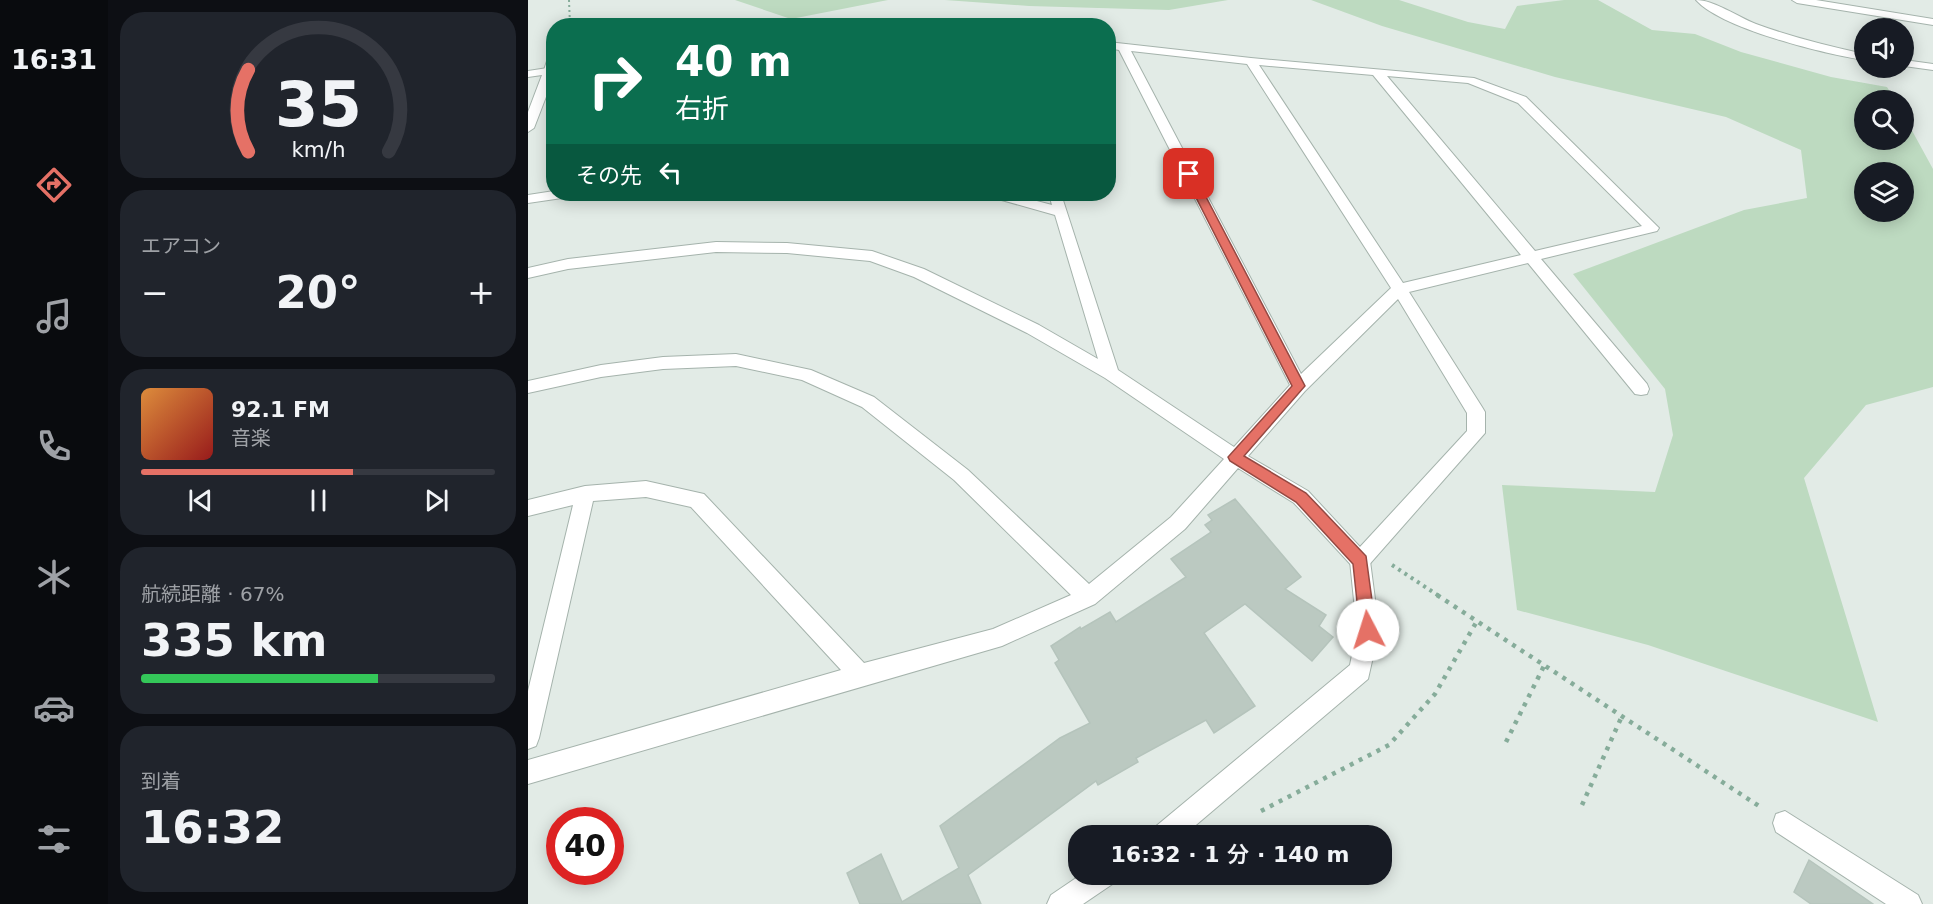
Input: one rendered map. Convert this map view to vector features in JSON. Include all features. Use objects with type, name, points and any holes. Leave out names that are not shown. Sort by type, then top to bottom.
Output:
[{"type":"street","points":[[1701,0],[1708,8],[1743,23],[1854,54]]},
{"type":"street","points":[[1797,0],[1933,22]]},
{"type":"street","points":[[528,772],[860,675],[996,639],[1088,597],[1178,524],[1299,386],[1400,289],[1652,228],[1522,100],[1470,80],[1251,61],[1116,46]]},
{"type":"street","points":[[1116,46],[1299,386]]},
{"type":"street","points":[[1177,825],[1360,671],[1368,630],[1365,555],[1476,433],[1476,412],[1400,289],[1251,61]]},
{"type":"street","points":[[1914,64],[1933,67]]},
{"type":"street","points":[[528,74],[546,68]]},
{"type":"street","points":[[1377,72],[1641,389]]},
{"type":"street","points":[[528,129],[546,82]]},
{"type":"street","points":[[528,199],[546,196]]},
{"type":"street","points":[[1021,201],[1060,212]]},
{"type":"street","points":[[1057,201],[1111,374]]},
{"type":"street","points":[[528,273],[568,264],[716,247],[787,248],[872,256],[919,273],[1033,329],[1111,374],[1235,457],[1301,497],[1365,555]]},
{"type":"street","points":[[528,387],[600,371],[663,363],[736,360],[805,374],[868,402],[961,475],[1088,597]]},
{"type":"street","points":[[528,508],[585,494],[646,489],[697,500],[860,675]]},
{"type":"street","points":[[528,738],[585,494]]},
{"type":"street","points":[[1785,823],[1909,904]]},
{"type":"street","points":[[1060,904],[1088,885]]},
{"type":"path","points":[[569,0],[570,18]]},
{"type":"path","points":[[1365,555],[1477,621],[1785,823]]},
{"type":"path","points":[[1261,811],[1389,745],[1435,694],[1477,621]]},
{"type":"path","points":[[1506,742],[1544,666]]},
{"type":"path","points":[[1582,805],[1622,716]]},
{"type":"green space","points":[[735,0],[888,0],[796,18],[788,18]]},
{"type":"green space","points":[[945,0],[1228,0],[1169,10],[1029,6]]},
{"type":"green space","points":[[1311,0],[1399,0],[1468,22],[1505,29],[1517,6],[1564,0],[1598,0],[1652,30],[1695,34],[1741,52],[1831,77],[1887,87],[1889,90],[1854,90],[1854,150],[1914,150],[1914,134],[1933,169],[1933,387],[1866,405],[1804,478],[1878,722],[1648,645],[1517,610],[1502,485],[1655,492],[1673,435],[1665,389],[1573,274],[1744,210],[1807,198],[1801,150],[1726,117],[1555,77],[1382,26]]},
{"type":"building","points":[[1235,499],[1301,577],[1285,589],[1326,615],[1319,626],[1333,637],[1312,661],[1245,604],[1204,633],[1255,706],[1214,733],[1206,720],[1136,758],[1138,762],[1098,785],[1096,781],[968,875],[981,904],[860,904],[847,873],[881,854],[902,902],[959,868],[940,826],[1060,738],[1090,723],[1055,663],[1059,660],[1051,646],[1080,627],[1081,629],[1110,612],[1116,622],[1186,577],[1171,559],[1211,532],[1205,525],[1212,520],[1208,515]]},
{"type":"building","points":[[1809,860],[1873,904],[1811,904],[1794,892]]},
{"type":"route","points":[[1189,174],[1299,386],[1235,457],[1301,497],[1360,561],[1368,630]]}]
